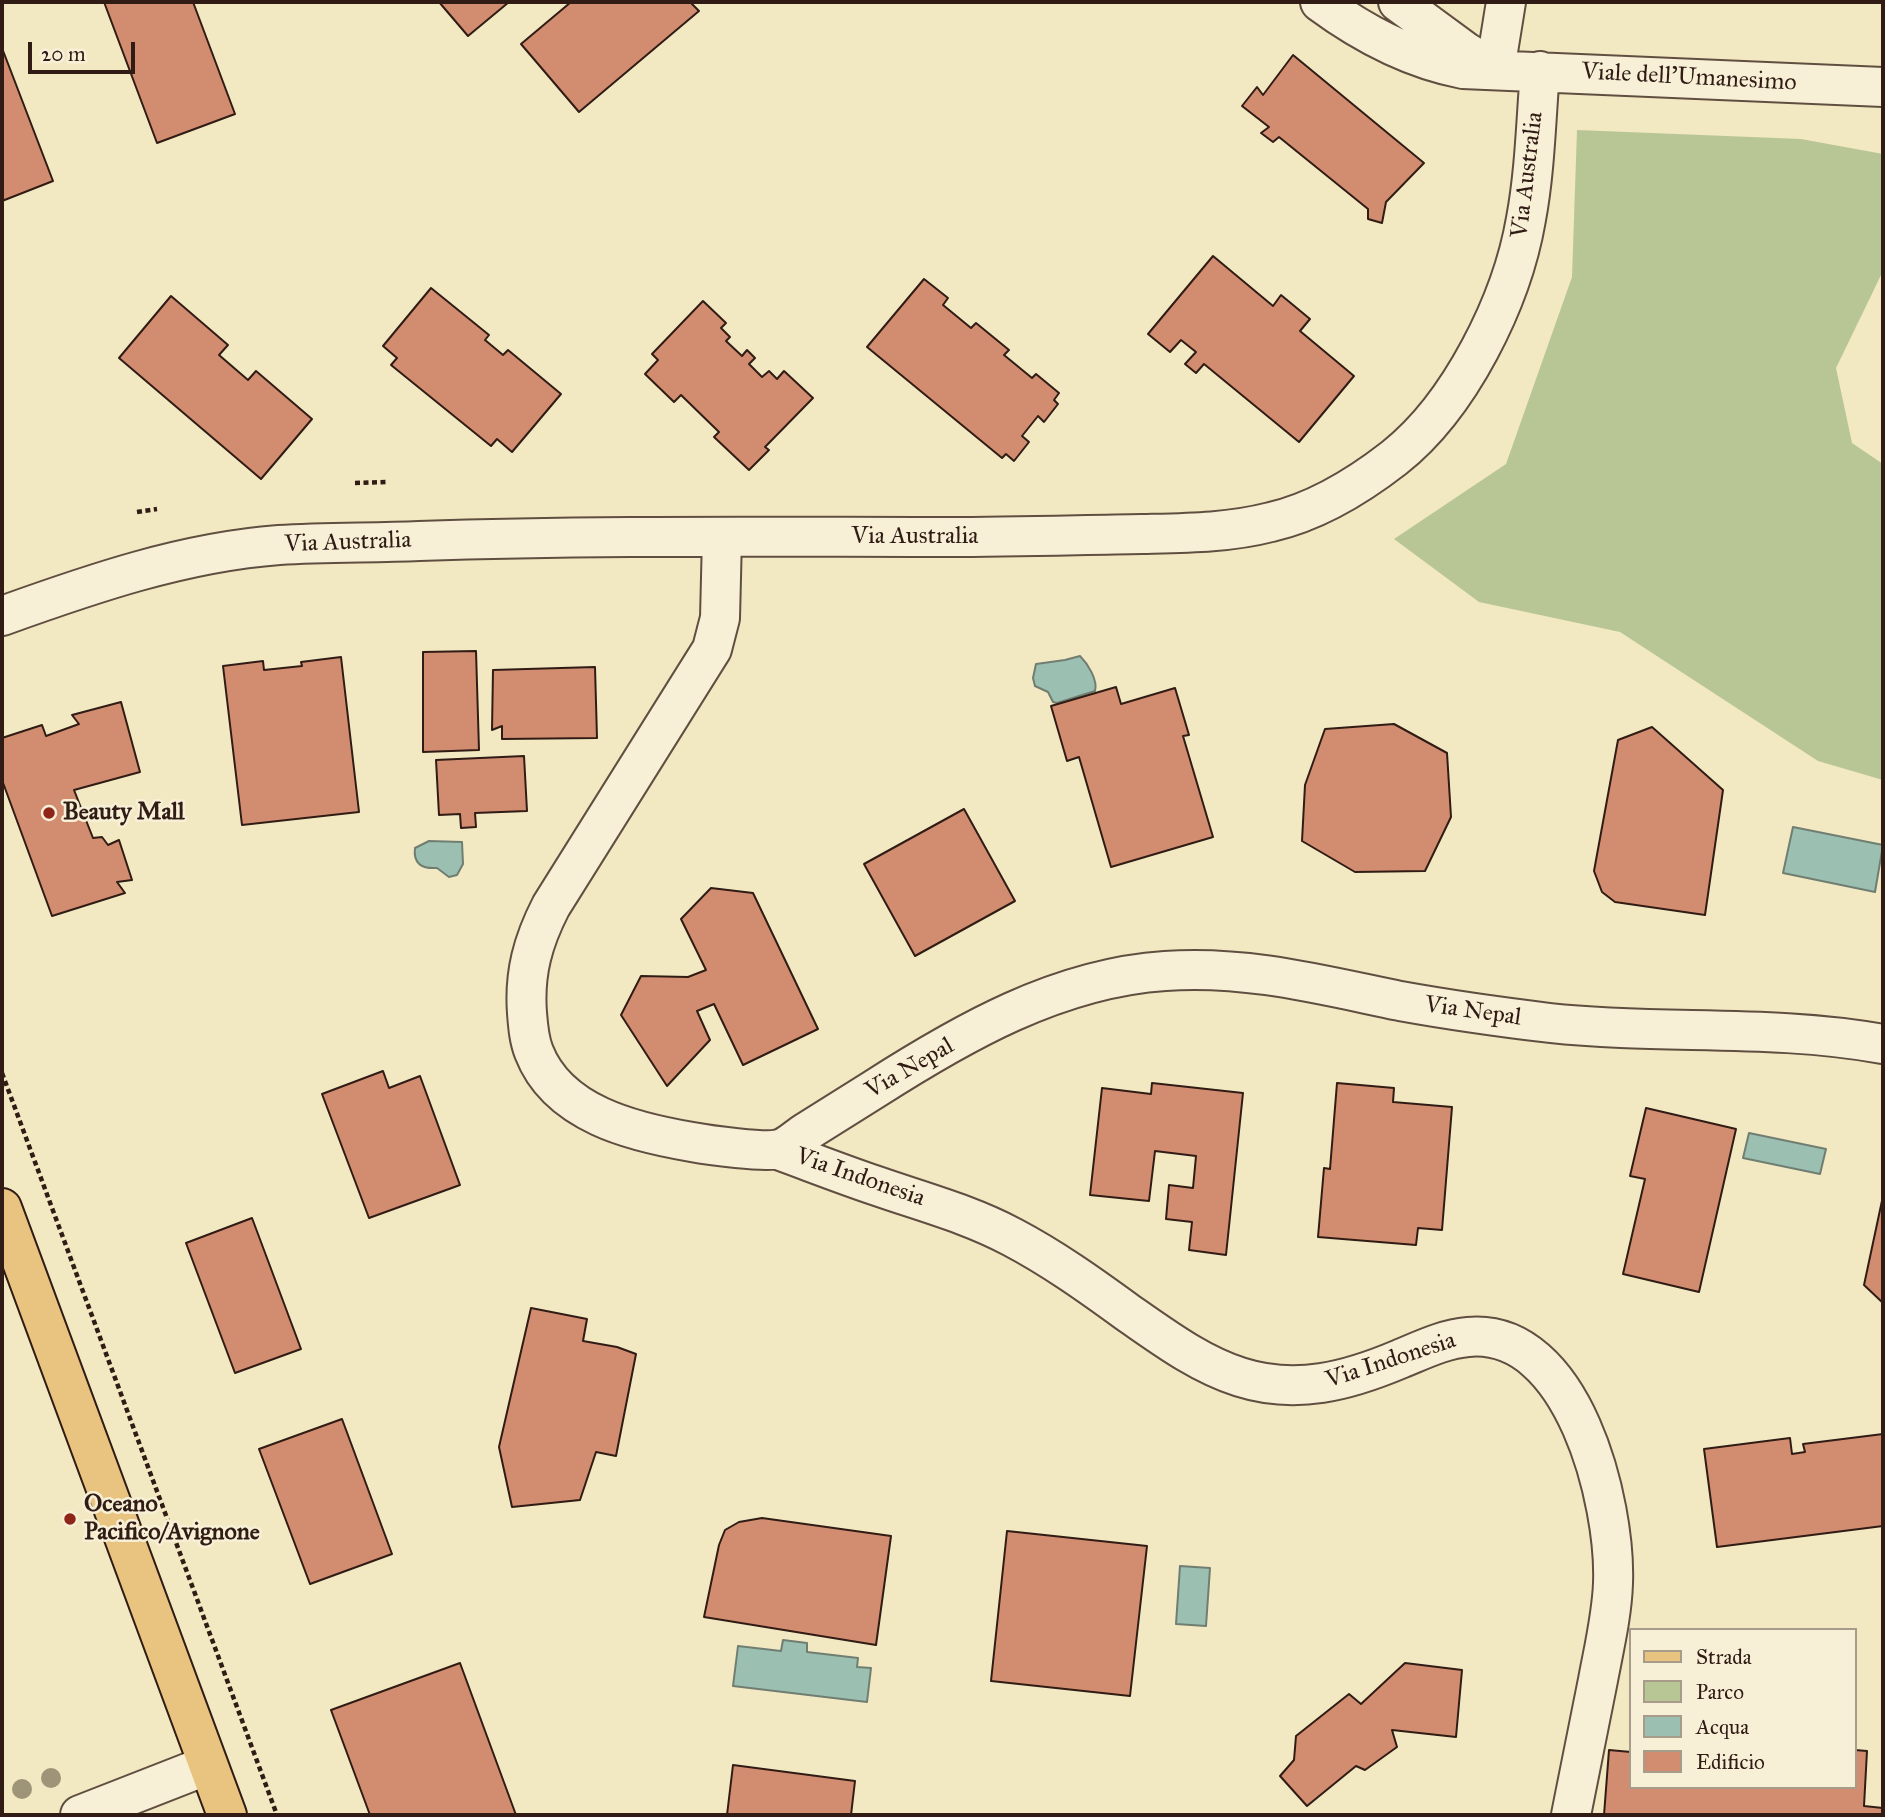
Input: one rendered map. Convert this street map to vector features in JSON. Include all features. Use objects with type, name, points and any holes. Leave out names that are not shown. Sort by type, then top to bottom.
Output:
[{"type":"main road","points":[[4,1221],[227,1815]]},
{"type":"street","name":"Viale dell'Umanesimo","points":[[1320,2],[1355,25],[1418,56],[1463,69],[1883,87]]},
{"type":"street","points":[[1398,2],[1495,70],[1506,2]]},
{"type":"street","name":"Via Australia","points":[[2,616],[66,593],[172,562],[266,546],[487,539],[1062,537],[1206,533],[1287,518],[1345,491],[1398,455],[1424,429],[1452,393],[1493,323],[1516,259],[1526,219],[1540,71]]},
{"type":"street","points":[[722,537],[720,618],[712,649],[543,923],[535,941],[527,975],[529,1035],[533,1050],[552,1081],[574,1103],[602,1118],[681,1140],[778,1150]]},
{"type":"street","name":"Via Nepal","points":[[778,1150],[914,1064],[1033,1002],[1075,986],[1163,971],[1204,970],[1275,975],[1404,1001],[1552,1023],[1812,1034],[1883,1044]]},
{"type":"street","name":"Via Indonesia","points":[[778,1150],[973,1218],[1002,1231],[1067,1270],[1180,1349],[1215,1367],[1250,1380],[1287,1385],[1335,1382],[1443,1342],[1466,1337],[1499,1341],[1531,1356],[1560,1386],[1580,1424],[1602,1496],[1613,1560],[1609,1616],[1571,1815]]},
{"type":"street","points":[[80,1815],[208,1765]]},
{"type":"path","points":[[355,483],[386,482]]},
{"type":"path","points":[[137,512],[157,509]]},
{"type":"path","points":[[2,1073],[277,1815]]},
{"type":"green space","points":[[1577,130],[1801,139],[1883,154],[1883,271],[1836,368],[1852,443],[1883,464],[1883,780],[1818,761],[1620,632],[1479,602],[1394,539],[1506,464],[1572,277]]},
{"type":"water","points":[[1080,656],[1092,672],[1095,691],[1057,703],[1053,702],[1048,692],[1035,686],[1033,678],[1036,664]]},
{"type":"water","points":[[1793,827],[1883,845],[1875,892],[1783,873]]},
{"type":"water","points":[[429,841],[462,842],[463,864],[457,875],[449,877],[437,868],[427,868],[417,862],[415,848]]},
{"type":"water","points":[[1749,1133],[1826,1149],[1820,1174],[1743,1158]]},
{"type":"water","points":[[1180,1566],[1210,1568],[1206,1626],[1176,1624]]},
{"type":"water","points":[[783,1640],[807,1643],[807,1652],[858,1658],[857,1667],[871,1668],[867,1702],[733,1686],[738,1646],[781,1651]]},
{"type":"building","points":[[104,2],[193,2],[235,114],[157,143]]},
{"type":"building","points":[[439,2],[509,2],[468,36]]},
{"type":"building","points":[[571,2],[690,2],[699,11],[579,112],[521,44]]},
{"type":"building","points":[[2,48],[53,181],[2,201]]},
{"type":"building","points":[[1293,55],[1424,163],[1386,202],[1382,223],[1368,219],[1368,209],[1279,137],[1273,142],[1261,133],[1269,127],[1242,106],[1257,87],[1263,95]]},
{"type":"building","points":[[1213,256],[1273,306],[1281,295],[1310,319],[1300,331],[1354,376],[1299,442],[1204,364],[1196,373],[1185,364],[1196,352],[1181,340],[1170,352],[1148,334]]},
{"type":"building","points":[[924,279],[948,298],[943,305],[971,328],[976,323],[1009,350],[1004,355],[1032,378],[1036,374],[1059,393],[1054,400],[1058,404],[1044,422],[1038,416],[1022,436],[1029,442],[1014,461],[1006,454],[1002,458],[867,347]]},
{"type":"building","points":[[431,288],[489,335],[485,340],[503,355],[508,350],[561,394],[512,452],[497,439],[491,446],[391,365],[397,358],[383,346]]},
{"type":"building","points":[[171,296],[228,345],[219,355],[248,380],[256,371],[312,419],[261,479],[119,358]]},
{"type":"building","points":[[703,301],[726,323],[721,328],[730,337],[726,341],[742,356],[747,350],[755,358],[749,364],[762,377],[769,371],[777,379],[784,371],[813,398],[765,447],[769,450],[749,470],[714,437],[719,432],[681,395],[674,402],[645,374],[658,360],[652,354]]},
{"type":"building","points":[[476,651],[479,750],[423,752],[423,652]]},
{"type":"building","points":[[341,657],[359,812],[242,825],[223,666],[263,661],[264,670],[302,666],[301,662]]},
{"type":"building","points":[[595,667],[597,738],[502,739],[502,726],[492,730],[493,670]]},
{"type":"building","points":[[1116,687],[1121,704],[1175,688],[1189,735],[1183,736],[1213,837],[1111,867],[1079,757],[1067,761],[1051,706]]},
{"type":"building","name":"Beauty Mall","points":[[121,702],[140,772],[74,790],[93,838],[102,837],[108,845],[119,840],[132,880],[117,882],[125,893],[52,916],[2,780],[2,738],[42,725],[46,736],[79,724],[72,715]]},
{"type":"building","points":[[1394,724],[1447,753],[1451,817],[1425,871],[1355,872],[1302,841],[1305,785],[1325,729]]},
{"type":"building","points":[[1652,727],[1723,790],[1705,915],[1615,902],[1602,892],[1594,871],[1618,740]]},
{"type":"building","points":[[524,756],[527,811],[475,813],[476,827],[461,828],[460,814],[439,815],[436,760]]},
{"type":"building","points":[[964,809],[1015,901],[915,956],[864,864]]},
{"type":"building","points":[[711,888],[753,893],[818,1029],[743,1065],[714,1004],[697,1011],[710,1040],[667,1086],[621,1015],[641,976],[688,977],[706,970],[681,919]]},
{"type":"building","points":[[383,1071],[389,1088],[420,1076],[460,1185],[369,1218],[322,1094]]},
{"type":"building","points":[[1152,1083],[1243,1093],[1226,1255],[1189,1250],[1192,1222],[1166,1219],[1169,1185],[1193,1188],[1196,1156],[1155,1151],[1149,1201],[1090,1195],[1102,1088],[1151,1094]]},
{"type":"building","points":[[1337,1083],[1394,1088],[1393,1102],[1452,1107],[1442,1230],[1418,1228],[1416,1245],[1318,1237],[1324,1168],[1330,1169]]},
{"type":"building","points":[[1646,1108],[1736,1129],[1699,1292],[1623,1274],[1645,1179],[1630,1176]]},
{"type":"building","points":[[1883,1196],[1883,1303],[1864,1285]]},
{"type":"building","points":[[252,1218],[301,1349],[235,1373],[186,1243]]},
{"type":"building","points":[[531,1308],[587,1319],[583,1341],[617,1347],[636,1354],[616,1456],[596,1452],[580,1500],[512,1507],[499,1447]]},
{"type":"building","points":[[342,1419],[392,1554],[310,1584],[259,1449]]},
{"type":"building","points":[[1883,1434],[1883,1526],[1717,1547],[1704,1449],[1790,1438],[1792,1454],[1805,1452],[1803,1444]]},
{"type":"building","points":[[762,1518],[891,1536],[876,1645],[704,1617],[719,1545],[725,1530],[739,1522]]},
{"type":"building","points":[[1007,1531],[1147,1546],[1130,1696],[991,1681]]},
{"type":"building","points":[[460,1663],[516,1815],[370,1815],[331,1710]]},
{"type":"building","points":[[1405,1663],[1462,1670],[1456,1737],[1392,1730],[1397,1747],[1365,1770],[1356,1766],[1307,1806],[1280,1776],[1294,1760],[1296,1736],[1349,1694],[1361,1704]]},
{"type":"building","points":[[1609,1750],[1630,1752],[1630,1789],[1857,1789],[1857,1750],[1867,1751],[1864,1806],[1883,1808],[1883,1815],[1604,1815]]},
{"type":"building","points":[[733,1765],[855,1781],[851,1815],[727,1815]]},
{"type":"place","name":"Beauty Mall","points":[[49,813]]},
{"type":"place","name":"Oceano Pacifico/Avignone","points":[[70,1519]]}]
